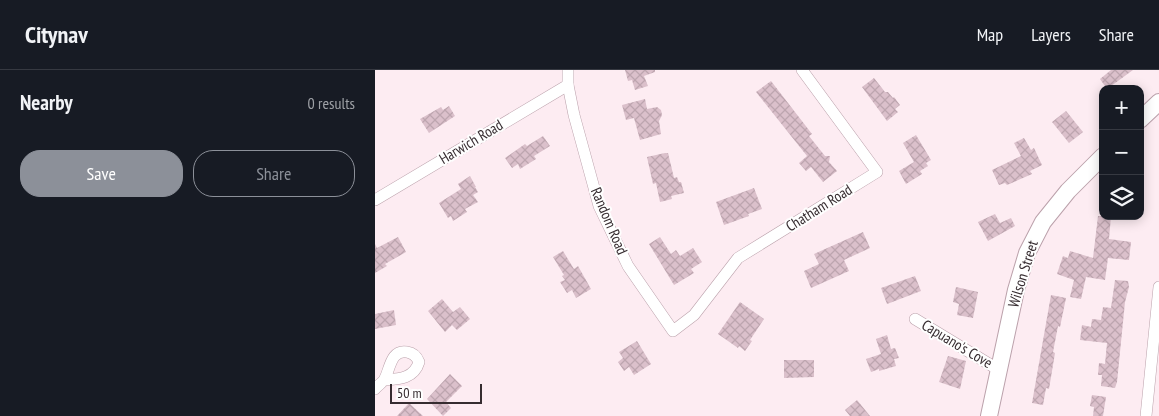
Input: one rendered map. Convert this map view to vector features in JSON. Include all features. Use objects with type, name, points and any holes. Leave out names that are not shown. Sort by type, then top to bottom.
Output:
[{"type":"main road","points":[[1144,116],[1159,102]]},
{"type":"main road","name":"Wilson Street","points":[[989,416],[1019,278],[1027,253],[1043,222],[1067,191],[1099,160]]},
{"type":"street","name":"Random Road","points":[[568,70],[568,85],[574,115],[599,206],[628,266],[673,330]]},
{"type":"street","name":"Chatham Road","points":[[673,330],[694,314],[738,258],[877,172],[802,70]]},
{"type":"street","name":"Harwich Road","points":[[375,200],[568,85]]},
{"type":"street","points":[[1145,416],[1159,287]]},
{"type":"street","name":"Capuano's Cove","points":[[915,319],[999,370]]},
{"type":"street","points":[[375,389],[384,380]]},
{"type":"building","points":[[625,70],[655,70],[655,72],[644,76],[648,86],[635,90],[632,80],[628,81]]},
{"type":"building","points":[[1111,70],[1133,70],[1112,85],[1104,85],[1100,79]]},
{"type":"building","points":[[874,78],[885,92],[894,97],[900,105],[895,109],[898,112],[887,121],[862,87]]},
{"type":"building","points":[[771,81],[812,134],[809,136],[825,156],[830,156],[829,162],[837,171],[823,182],[811,167],[806,171],[799,163],[807,156],[756,92]]},
{"type":"building","points":[[645,99],[647,109],[657,107],[661,110],[662,115],[659,121],[661,134],[640,140],[634,118],[626,120],[622,105]]},
{"type":"building","points":[[449,106],[455,116],[429,133],[420,119],[441,107],[443,110]]},
{"type":"building","points":[[1066,111],[1083,132],[1069,143],[1052,122]]},
{"type":"building","points":[[916,135],[931,160],[926,163],[928,166],[920,171],[922,174],[906,184],[899,171],[914,162],[903,143]]},
{"type":"building","points":[[543,136],[550,146],[534,156],[536,159],[520,169],[518,164],[512,168],[505,158],[525,144],[527,146]]},
{"type":"building","points":[[1024,138],[1031,150],[1034,148],[1042,165],[1030,171],[1032,174],[1007,185],[1005,183],[999,185],[992,170],[1021,156],[1014,143]]},
{"type":"building","points":[[668,153],[674,178],[677,177],[679,182],[681,182],[684,193],[671,196],[672,199],[660,202],[656,183],[653,184],[647,157]]},
{"type":"building","points":[[470,176],[478,192],[473,195],[478,202],[465,209],[467,212],[453,221],[451,216],[448,218],[439,203],[461,189],[458,184]]},
{"type":"building","points":[[754,188],[762,209],[724,225],[716,202]]},
{"type":"building","points":[[995,214],[1000,223],[1011,218],[1015,226],[988,241],[978,222]]},
{"type":"building","points":[[1099,216],[1099,220],[1111,220],[1109,239],[1131,242],[1129,260],[1108,258],[1105,280],[1086,277],[1081,299],[1070,297],[1074,280],[1057,274],[1063,256],[1068,258],[1070,251],[1093,258]]},
{"type":"building","points":[[863,232],[870,248],[844,260],[849,271],[811,288],[804,271],[819,264],[814,254]]},
{"type":"building","points":[[398,237],[406,252],[385,264],[387,266],[375,273],[375,244],[377,248]]},
{"type":"building","points":[[660,237],[671,254],[676,250],[680,256],[693,248],[702,262],[691,269],[694,273],[674,285],[649,244]]},
{"type":"building","points":[[563,251],[574,269],[578,266],[591,289],[576,298],[572,290],[567,293],[560,282],[565,280],[562,276],[564,275],[553,257]]},
{"type":"building","points":[[915,276],[921,291],[887,304],[881,288]]},
{"type":"building","points":[[1115,280],[1128,281],[1129,287],[1125,302],[1115,388],[1101,386],[1102,375],[1098,375],[1099,363],[1105,364],[1107,343],[1080,340],[1082,325],[1091,327],[1092,319],[1101,320],[1103,307],[1111,308]]},
{"type":"building","points":[[956,287],[978,292],[973,318],[957,315],[959,304],[953,302]]},
{"type":"building","points":[[1051,295],[1066,298],[1053,352],[1055,353],[1049,389],[1046,388],[1043,405],[1032,403]]},
{"type":"building","points":[[442,299],[453,312],[460,307],[470,319],[457,330],[452,325],[445,332],[428,311]]},
{"type":"building","points":[[740,302],[764,319],[745,351],[718,334]]},
{"type":"building","points":[[394,310],[396,325],[375,329],[375,314]]},
{"type":"building","points":[[887,335],[891,349],[895,348],[899,358],[894,359],[896,366],[871,372],[866,359],[881,354],[876,339]]},
{"type":"building","points":[[637,341],[651,364],[634,375],[629,367],[624,371],[618,362],[623,358],[619,352]]},
{"type":"building","points":[[948,356],[966,361],[960,389],[939,382]]},
{"type":"building","points":[[784,360],[814,360],[814,377],[784,378]]},
{"type":"building","points":[[450,374],[462,386],[446,402],[451,408],[443,416],[427,399]]},
{"type":"building","points":[[1092,395],[1106,397],[1103,416],[1093,416],[1094,407],[1090,406]]},
{"type":"building","points":[[857,400],[870,416],[850,416],[845,410]]},
{"type":"building","points":[[409,403],[423,416],[397,416]]}]
